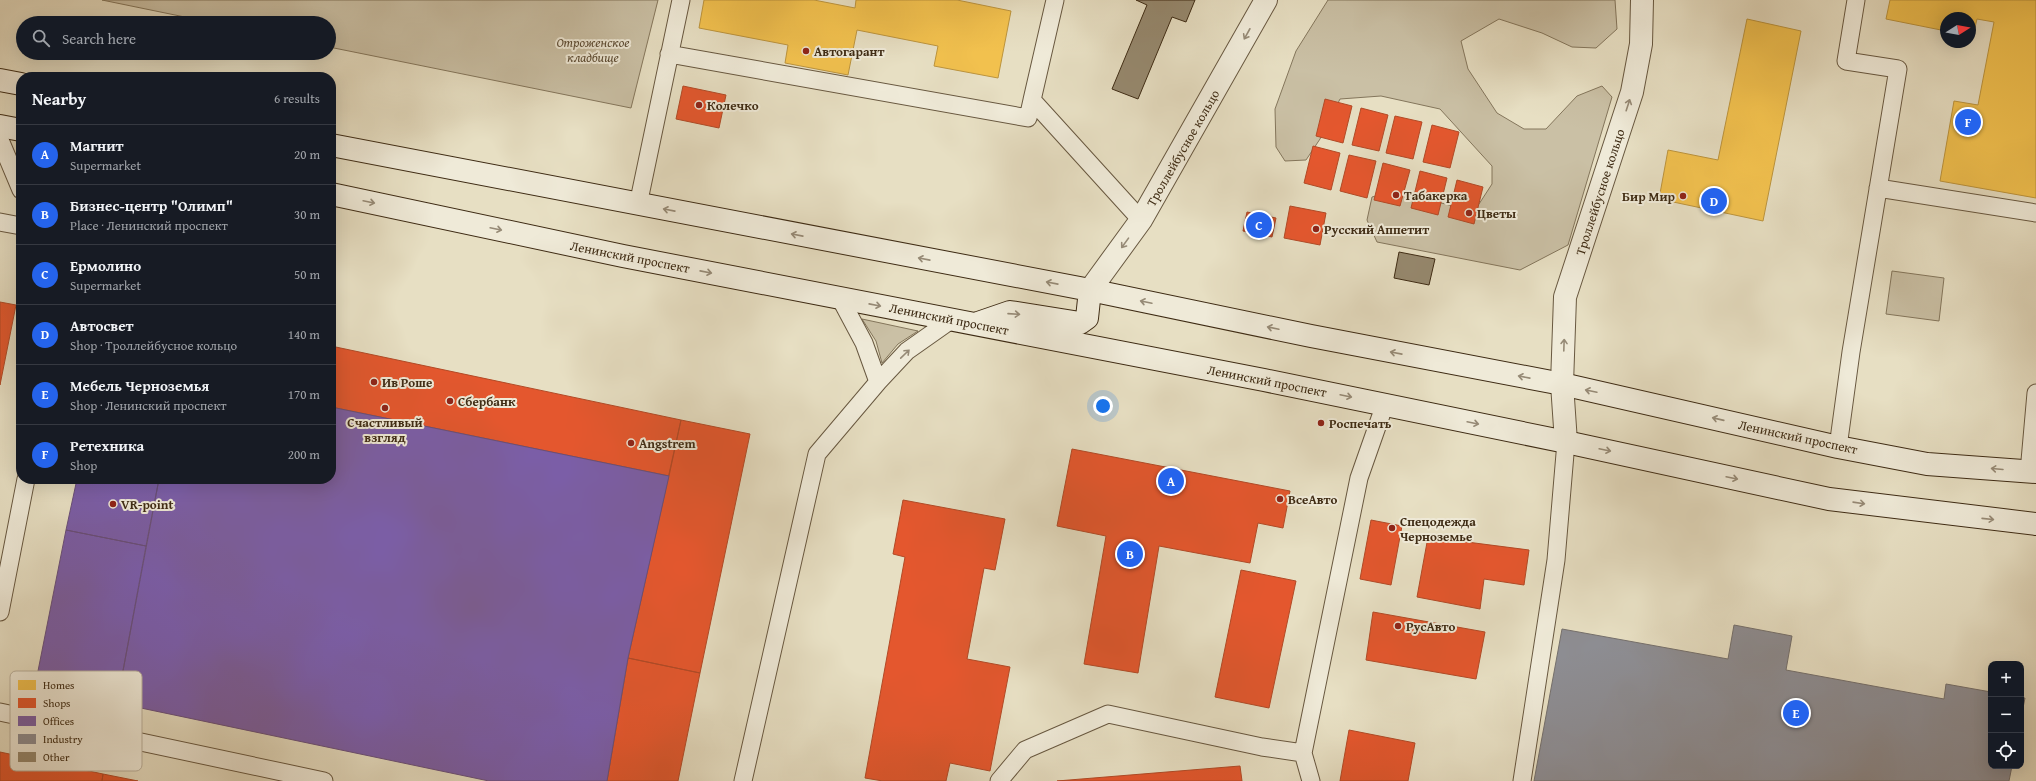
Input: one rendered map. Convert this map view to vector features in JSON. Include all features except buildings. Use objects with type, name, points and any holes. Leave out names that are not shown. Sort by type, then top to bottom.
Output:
[{"type":"main road","name":"Троллейбусное кольцо","points":[[1090,290],[1141,220],[1266,0]]},
{"type":"main road","name":"Троллейбусное кольцо","points":[[1562,384],[1565,297],[1632,92],[1641,44],[1642,0]]},
{"type":"main road","points":[[0,80],[16,83]]},
{"type":"main road","points":[[0,126],[16,129]]},
{"type":"main road","name":"Ленинский проспект","points":[[336,146],[638,205],[1090,290],[1303,335],[1562,384],[1838,447],[1927,464],[2032,472]]},
{"type":"main road","name":"Ленинский проспект","points":[[336,195],[623,256],[1385,404],[1829,499],[2036,524]]},
{"type":"main road","points":[[977,324],[1010,312],[1080,323],[1087,318],[1090,290]]},
{"type":"main road","points":[[1562,384],[1566,442]]},
{"type":"lane","points":[[638,205],[681,0]]},
{"type":"lane","points":[[669,54],[1028,118],[1055,0]]},
{"type":"lane","points":[[1838,447],[1851,352],[1898,70],[1846,61],[1856,0]]},
{"type":"lane","points":[[1032,100],[1141,220]]},
{"type":"lane","points":[[0,140],[16,178]]},
{"type":"lane","points":[[1878,188],[2036,214]]},
{"type":"lane","points":[[0,222],[16,225]]},
{"type":"lane","points":[[840,298],[864,343],[878,382]]},
{"type":"lane","points":[[743,781],[817,454],[878,382],[907,351],[951,320]]},
{"type":"lane","points":[[2032,472],[2036,392]]},
{"type":"lane","points":[[1311,781],[1303,753],[1359,478],[1385,404]]},
{"type":"lane","points":[[1522,781],[1556,560],[1566,442]]},
{"type":"lane","points":[[0,612],[25,484]]},
{"type":"lane","points":[[0,712],[10,714]]},
{"type":"lane","points":[[999,781],[1025,750],[1108,714],[1262,747],[1303,753]]},
{"type":"lane","points":[[142,742],[324,781]]},
{"type":"green space","name":"Отроженское кладбище","points":[[102,0],[658,0],[631,108],[336,48],[336,16],[180,16]]},
{"type":"green space","points":[[1328,0],[1615,0],[1617,29],[1596,48],[1572,47],[1542,33],[1499,19],[1461,41],[1468,69],[1497,113],[1524,129],[1546,129],[1577,96],[1602,86],[1612,97],[1568,245],[1520,270],[1377,242],[1367,220],[1372,197],[1394,191],[1457,207],[1479,204],[1492,184],[1492,166],[1440,109],[1381,96],[1340,99],[1320,139],[1306,160],[1285,161],[1276,147],[1275,109],[1296,51]]},
{"type":"green space","points":[[1892,271],[1944,278],[1939,321],[1886,314]]},
{"type":"green space","points":[[862,319],[918,331],[898,344],[882,363],[876,341]]},
{"type":"place","name":"Автогарант","points":[[806,51]]},
{"type":"place","name":"Колечко","points":[[699,105]]},
{"type":"place","name":"Ретехника","points":[[1968,122]]},
{"type":"place","name":"Табакерка","points":[[1396,195]]},
{"type":"place","name":"Бир Мир","points":[[1683,196]]},
{"type":"place","name":"Автосвет","points":[[1714,201]]},
{"type":"place","name":"Цветы","points":[[1469,213]]},
{"type":"place","name":"Ермолино","points":[[1259,225]]},
{"type":"place","name":"Русский Аппетит","points":[[1316,229]]},
{"type":"place","name":"Ив Роше","points":[[374,382]]},
{"type":"place","name":"Сбербанк","points":[[450,401]]},
{"type":"place","name":"Счастливый взгляд","points":[[385,408]]},
{"type":"place","name":"Роспечать","points":[[1321,423]]},
{"type":"place","name":"Angstrem","points":[[631,443]]},
{"type":"place","name":"Магнит","points":[[1171,481]]},
{"type":"place","name":"ВсеАвто","points":[[1280,499]]},
{"type":"place","name":"VR-point","points":[[113,504]]},
{"type":"place","name":"Спецодежда Черноземье","points":[[1392,528]]},
{"type":"place","name":"Бизнес-центр \"Олимп\"","points":[[1130,554]]},
{"type":"place","name":"РусАвто","points":[[1398,626]]},
{"type":"place","name":"Мебель Черноземья","points":[[1796,713]]}]
